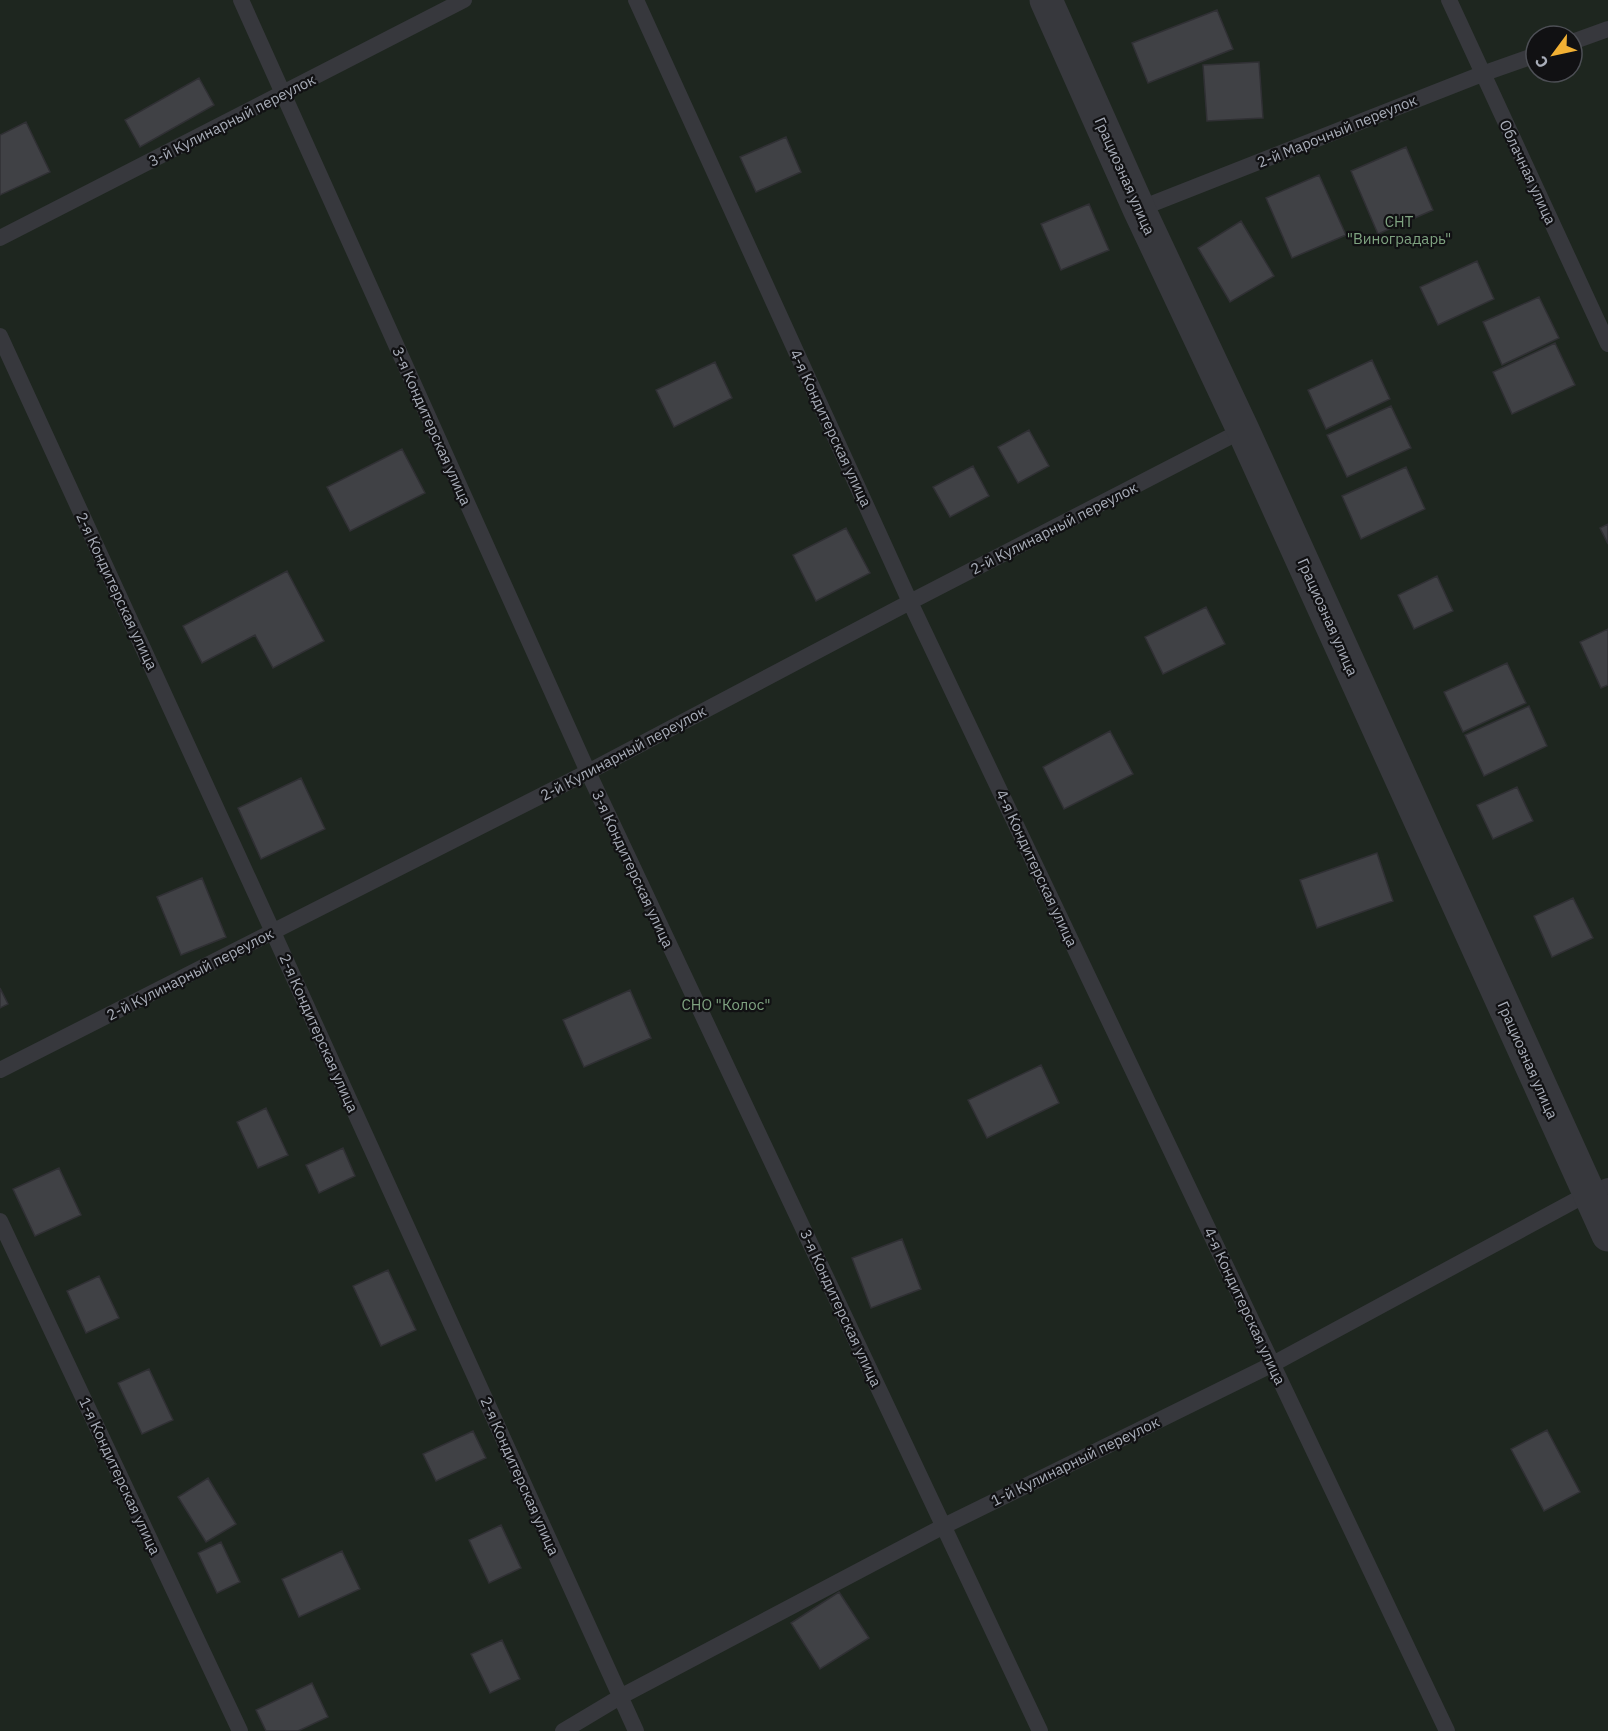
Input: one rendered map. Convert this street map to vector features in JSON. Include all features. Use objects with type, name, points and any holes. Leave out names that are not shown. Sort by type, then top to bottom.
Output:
[{"type":"street","name":"Грациозная улица","points":[[1046,0],[1139,209],[1598,1189],[1608,1235]]},
{"type":"lane","name":"3-я Кондитерская улица","points":[[241,0],[588,772],[1040,1731]]},
{"type":"lane","name":"3-й Кулинарный переулок","points":[[0,238],[464,0]]},
{"type":"lane","name":"4-я Кондитерская улица","points":[[636,0],[910,602],[1447,1731]]},
{"type":"lane","name":"Облачная улица","points":[[1449,0],[1608,344]]},
{"type":"lane","points":[[1584,38],[1608,29]]},
{"type":"lane","name":"2-й Марочный переулок","points":[[1139,209],[1524,59]]},
{"type":"lane","name":"2-я Кондитерская улица","points":[[0,336],[636,1731]]},
{"type":"lane","name":"2-й Кулинарный переулок","points":[[0,1070],[588,772],[1243,430]]},
{"type":"lane","name":"1-й Кулинарный переулок","points":[[563,1731],[620,1697],[944,1526],[1273,1364],[1598,1189]]},
{"type":"lane","name":"1-я Кондитерская улица","points":[[0,1221],[240,1731]]},
{"type":"green space","name":"СНО \"Колос\"","points":[[0,0],[1608,0],[1608,1731],[0,1731]]},
{"type":"building","points":[[1217,10],[1233,49],[1148,83],[1132,43]]},
{"type":"building","points":[[1259,62],[1263,118],[1207,121],[1203,65]]},
{"type":"building","points":[[199,78],[214,105],[140,147],[125,120]]},
{"type":"building","points":[[26,122],[50,172],[0,195],[0,135]]},
{"type":"building","points":[[786,137],[801,172],[756,192],[740,157]]},
{"type":"building","points":[[1406,147],[1433,210],[1378,234],[1351,171]]},
{"type":"building","points":[[1319,175],[1346,235],[1292,258],[1266,198]]},
{"type":"building","points":[[1089,204],[1109,250],[1061,270],[1041,224]]},
{"type":"building","points":[[1241,221],[1274,276],[1230,302],[1198,248]]},
{"type":"building","points":[[1477,261],[1494,299],[1438,325],[1420,287]]},
{"type":"building","points":[[1539,297],[1559,338],[1502,365],[1483,322]]},
{"type":"building","points":[[1555,343],[1575,385],[1512,414],[1493,372]]},
{"type":"building","points":[[1372,360],[1390,399],[1326,429],[1308,390]]},
{"type":"building","points":[[715,362],[732,398],[674,427],[656,390]]},
{"type":"building","points":[[1391,406],[1411,448],[1347,477],[1327,435]]},
{"type":"building","points":[[1029,430],[1049,466],[1018,483],[998,447]]},
{"type":"building","points":[[402,449],[425,493],[350,531],[327,487]]},
{"type":"building","points":[[973,466],[989,496],[950,517],[933,487]]},
{"type":"building","points":[[1406,467],[1425,509],[1361,539],[1342,496]]},
{"type":"building","points":[[1608,524],[1608,544],[1600,528]]},
{"type":"building","points":[[846,528],[870,573],[816,601],[793,555]]},
{"type":"building","points":[[287,571],[324,641],[273,668],[255,635],[202,663],[183,626]]},
{"type":"building","points":[[1437,576],[1453,611],[1414,629],[1398,595]]},
{"type":"building","points":[[1206,607],[1225,644],[1163,674],[1145,637]]},
{"type":"building","points":[[1608,629],[1608,685],[1601,688],[1580,642]]},
{"type":"building","points":[[1507,663],[1526,703],[1463,732],[1444,692]]},
{"type":"building","points":[[1529,706],[1547,746],[1484,776],[1465,735]]},
{"type":"building","points":[[1110,731],[1133,774],[1064,809],[1043,767]]},
{"type":"building","points":[[301,778],[325,829],[261,859],[238,808]]},
{"type":"building","points":[[1517,787],[1533,821],[1493,839],[1477,805]]},
{"type":"building","points":[[1377,853],[1393,901],[1317,928],[1300,880]]},
{"type":"building","points":[[202,878],[226,937],[181,955],[157,897]]},
{"type":"building","points":[[1573,898],[1593,938],[1552,957],[1534,916]]},
{"type":"building","points":[[0,988],[8,1004],[0,1008]]},
{"type":"building","points":[[630,990],[651,1038],[584,1067],[563,1020]]},
{"type":"building","points":[[1041,1065],[1059,1103],[987,1138],[968,1100]]},
{"type":"building","points":[[266,1108],[288,1155],[258,1168],[237,1122]]},
{"type":"building","points":[[343,1148],[355,1176],[319,1193],[306,1165]]},
{"type":"building","points":[[59,1168],[81,1215],[35,1236],[13,1189]]},
{"type":"building","points":[[902,1239],[921,1289],[871,1308],[852,1258]]},
{"type":"building","points":[[388,1270],[416,1330],[381,1346],[353,1286]]},
{"type":"building","points":[[99,1276],[119,1318],[86,1333],[67,1291]]},
{"type":"building","points":[[149,1369],[173,1420],[142,1434],[118,1383]]},
{"type":"building","points":[[1547,1430],[1580,1492],[1544,1511],[1511,1449]]},
{"type":"building","points":[[473,1431],[486,1458],[436,1481],[423,1454]]},
{"type":"building","points":[[208,1478],[236,1524],[206,1542],[178,1497]]},
{"type":"building","points":[[501,1525],[521,1568],[489,1583],[469,1540]]},
{"type":"building","points":[[221,1542],[240,1582],[217,1593],[198,1553]]},
{"type":"building","points":[[342,1551],[360,1589],[299,1617],[282,1579]]},
{"type":"building","points":[[839,1592],[869,1638],[820,1669],[791,1623]]},
{"type":"building","points":[[502,1640],[520,1679],[490,1693],[471,1654]]},
{"type":"building","points":[[312,1683],[328,1717],[298,1731],[266,1731],[256,1710]]},
{"type":"park label","name":"СНТ \"Виноградарь\"","points":[[1399,230]]}]
